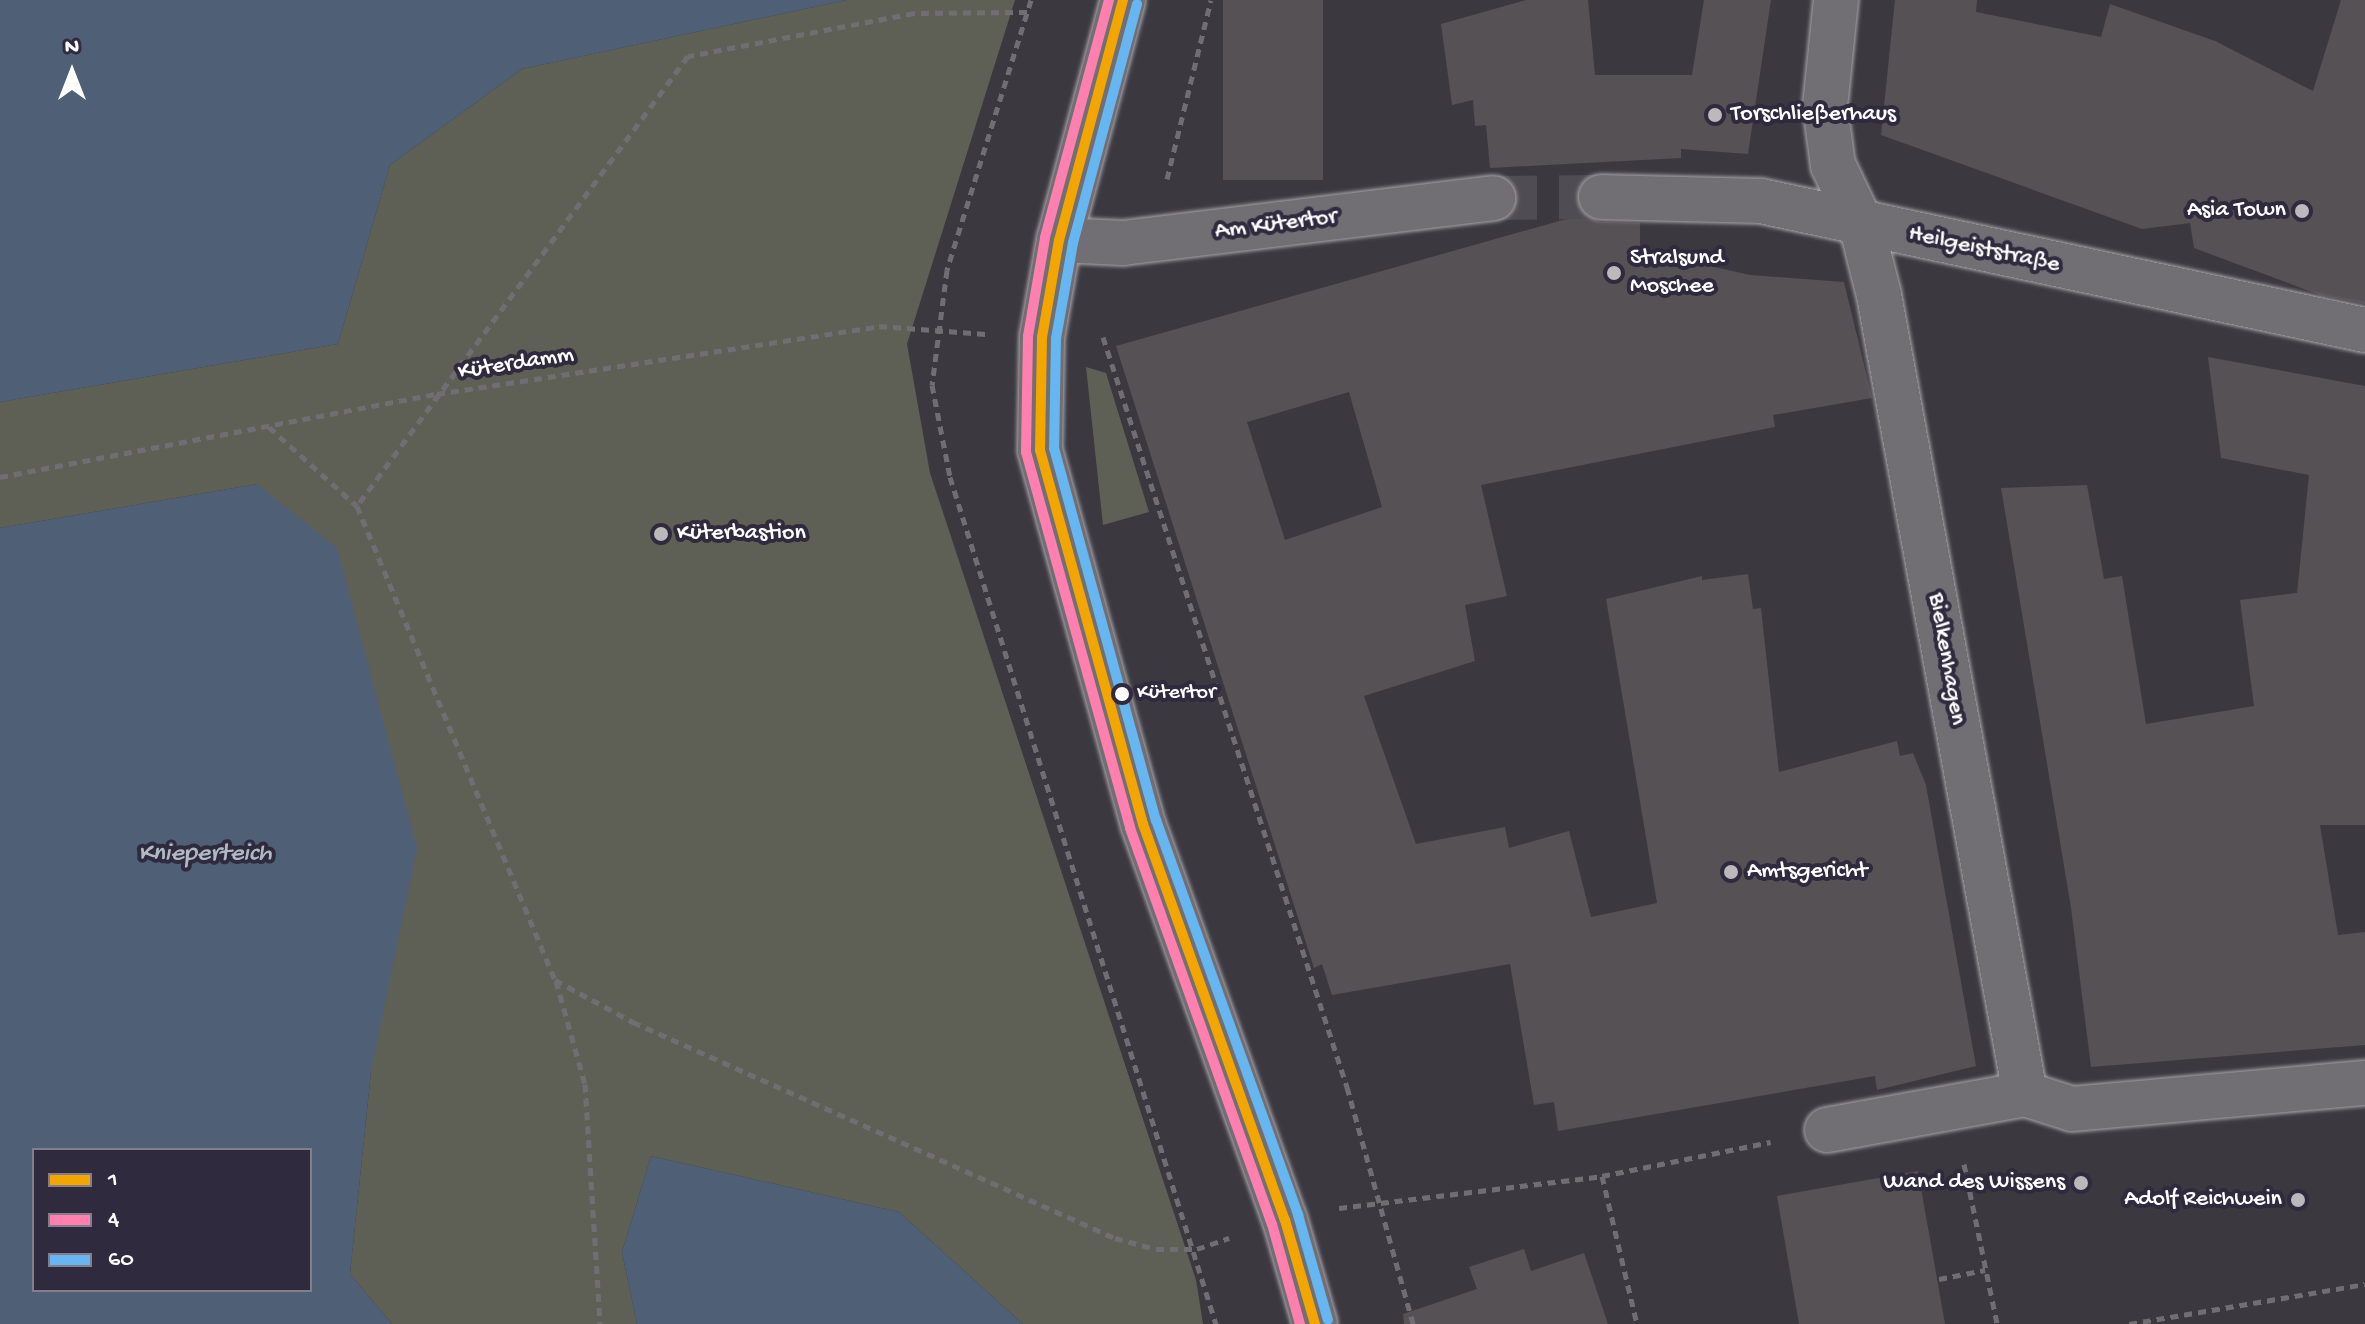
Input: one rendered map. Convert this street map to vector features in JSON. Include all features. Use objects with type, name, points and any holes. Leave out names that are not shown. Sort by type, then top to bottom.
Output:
[{"type":"street","points":[[1123,0],[1059,240],[1042,337],[1040,450],[1093,661],[1143,824],[1285,1220],[1315,1324]]},
{"type":"street","name":"Bielkenhagen","points":[[1836,0],[1825,106],[1833,165],[1861,224],[2025,1094]]},
{"type":"street","name":"Heilgeiststraße","points":[[1601,197],[1761,201],[2365,330]]},
{"type":"street","name":"Am Kütertor","points":[[1059,240],[1123,243],[1493,198]]},
{"type":"street","points":[[1827,1130],[2025,1094],[2072,1109],[2365,1083]]},
{"type":"path","points":[[1031,0],[947,270],[932,385],[950,477],[1197,1249],[1216,1324]]},
{"type":"path","points":[[1123,243],[1173,169],[1211,0]]},
{"type":"path","points":[[357,506],[688,56],[914,13],[1027,12]]},
{"type":"path","name":"Küterdamm","points":[[0,477],[437,394],[879,326],[1042,337]]},
{"type":"path","points":[[1105,328],[1103,339],[1381,1198],[1413,1324]]},
{"type":"path","points":[[269,427],[357,506],[555,980],[585,1084],[600,1324]]},
{"type":"path","points":[[555,980],[633,1022],[1115,1238],[1156,1249],[1197,1249],[1285,1220],[1381,1198],[1602,1176],[1827,1130]]},
{"type":"path","points":[[1952,1108],[1997,1324]]},
{"type":"path","points":[[1602,1176],[1637,1324]]},
{"type":"path","points":[[1939,1279],[1985,1270]]},
{"type":"path","points":[[2129,1324],[2365,1284]]},
{"type":"shaded area","points":[[847,0],[1015,0],[907,344],[930,473],[1196,1280],[1203,1324],[1023,1324],[899,1212],[651,1156],[622,1252],[637,1324],[392,1324],[350,1274],[371,1072],[257,484],[0,528],[0,402],[338,344],[390,165],[522,69]]},
{"type":"shaded area","points":[[1086,367],[1106,373],[1149,512],[1103,525]]},
{"type":"water","points":[[0,0],[847,0],[522,69],[390,165],[338,344],[0,402]]},
{"type":"water","name":"Knieperteich","points":[[257,484],[337,548],[417,848],[371,1072],[350,1274],[392,1324],[0,1324],[0,528]]},
{"type":"water","points":[[651,1156],[899,1212],[1023,1324],[637,1324],[622,1252]]},
{"type":"building","points":[[1223,0],[1323,0],[1323,180],[1223,180]]},
{"type":"building","points":[[1526,0],[1588,0],[1595,75],[1692,75],[1704,0],[1771,0],[1748,154],[1681,149],[1681,158],[1490,168],[1486,125],[1475,126],[1473,100],[1452,105],[1441,24]]},
{"type":"building","points":[[1895,0],[1977,0],[1976,12],[2101,37],[2110,4],[2215,41],[2313,91],[2341,0],[2365,0],[2365,304],[2320,295],[2194,248],[2190,223],[2142,229],[1881,135]]},
{"type":"building","points":[[1584,214],[1600,222],[1640,223],[1640,250],[1750,275],[1844,282],[1872,398],[1773,415],[1775,427],[1481,485],[1507,596],[1465,605],[1475,661],[1364,696],[1416,844],[1505,827],[1509,848],[1569,831],[1591,917],[1657,903],[1606,599],[1702,576],[1702,580],[1748,574],[1753,609],[1761,608],[1779,772],[1897,741],[1900,756],[1913,753],[1926,785],[1976,1066],[1877,1090],[1875,1076],[1558,1131],[1554,1102],[1534,1105],[1510,964],[1332,995],[1322,964],[1314,968],[1116,346]],"holes":[[[1349,392],[1382,507],[1285,540],[1247,422]]]},
{"type":"building","points":[[2208,357],[2365,386],[2365,825],[2320,825],[2338,935],[2365,932],[2365,1045],[2091,1067],[2071,908],[2001,488],[2087,485],[2104,579],[2122,576],[2146,724],[2254,706],[2240,600],[2297,593],[2309,475],[2221,458]]},
{"type":"building","points":[[1918,1171],[1945,1324],[1799,1324],[1777,1196]]},
{"type":"building","points":[[1524,1249],[1531,1271],[1584,1253],[1608,1324],[1404,1324],[1403,1314],[1477,1289],[1469,1267]]},
{"type":"tunnel","points":[[1493,198],[1601,197]]},
{"type":"transit line","name":"4","points":[[1109,0],[1045,238],[1028,336],[1026,452],[1130,828],[1272,1224],[1300,1324]]},
{"type":"transit line","name":"1","points":[[1123,0],[1059,240],[1042,337],[1040,450],[1143,824],[1285,1220],[1315,1324]]},
{"type":"transit line","name":"60","points":[[1137,4],[1073,243],[1056,338],[1054,448],[1156,820],[1298,1215],[1328,1320]]},
{"type":"place","name":"Torschließerhaus","points":[[1715,115]]},
{"type":"place","name":"Asia Town","points":[[2302,211]]},
{"type":"place","name":"Stralsund Moschee","points":[[1614,273]]},
{"type":"place","name":"Küterbastion","points":[[661,534]]},
{"type":"place","name":"Kütertor","points":[[1122,694]]},
{"type":"place","name":"Amtsgericht","points":[[1731,872]]},
{"type":"place","name":"Wand des Wissens","points":[[2081,1183]]},
{"type":"place","name":"Adolf Reichwein","points":[[2298,1200]]}]
